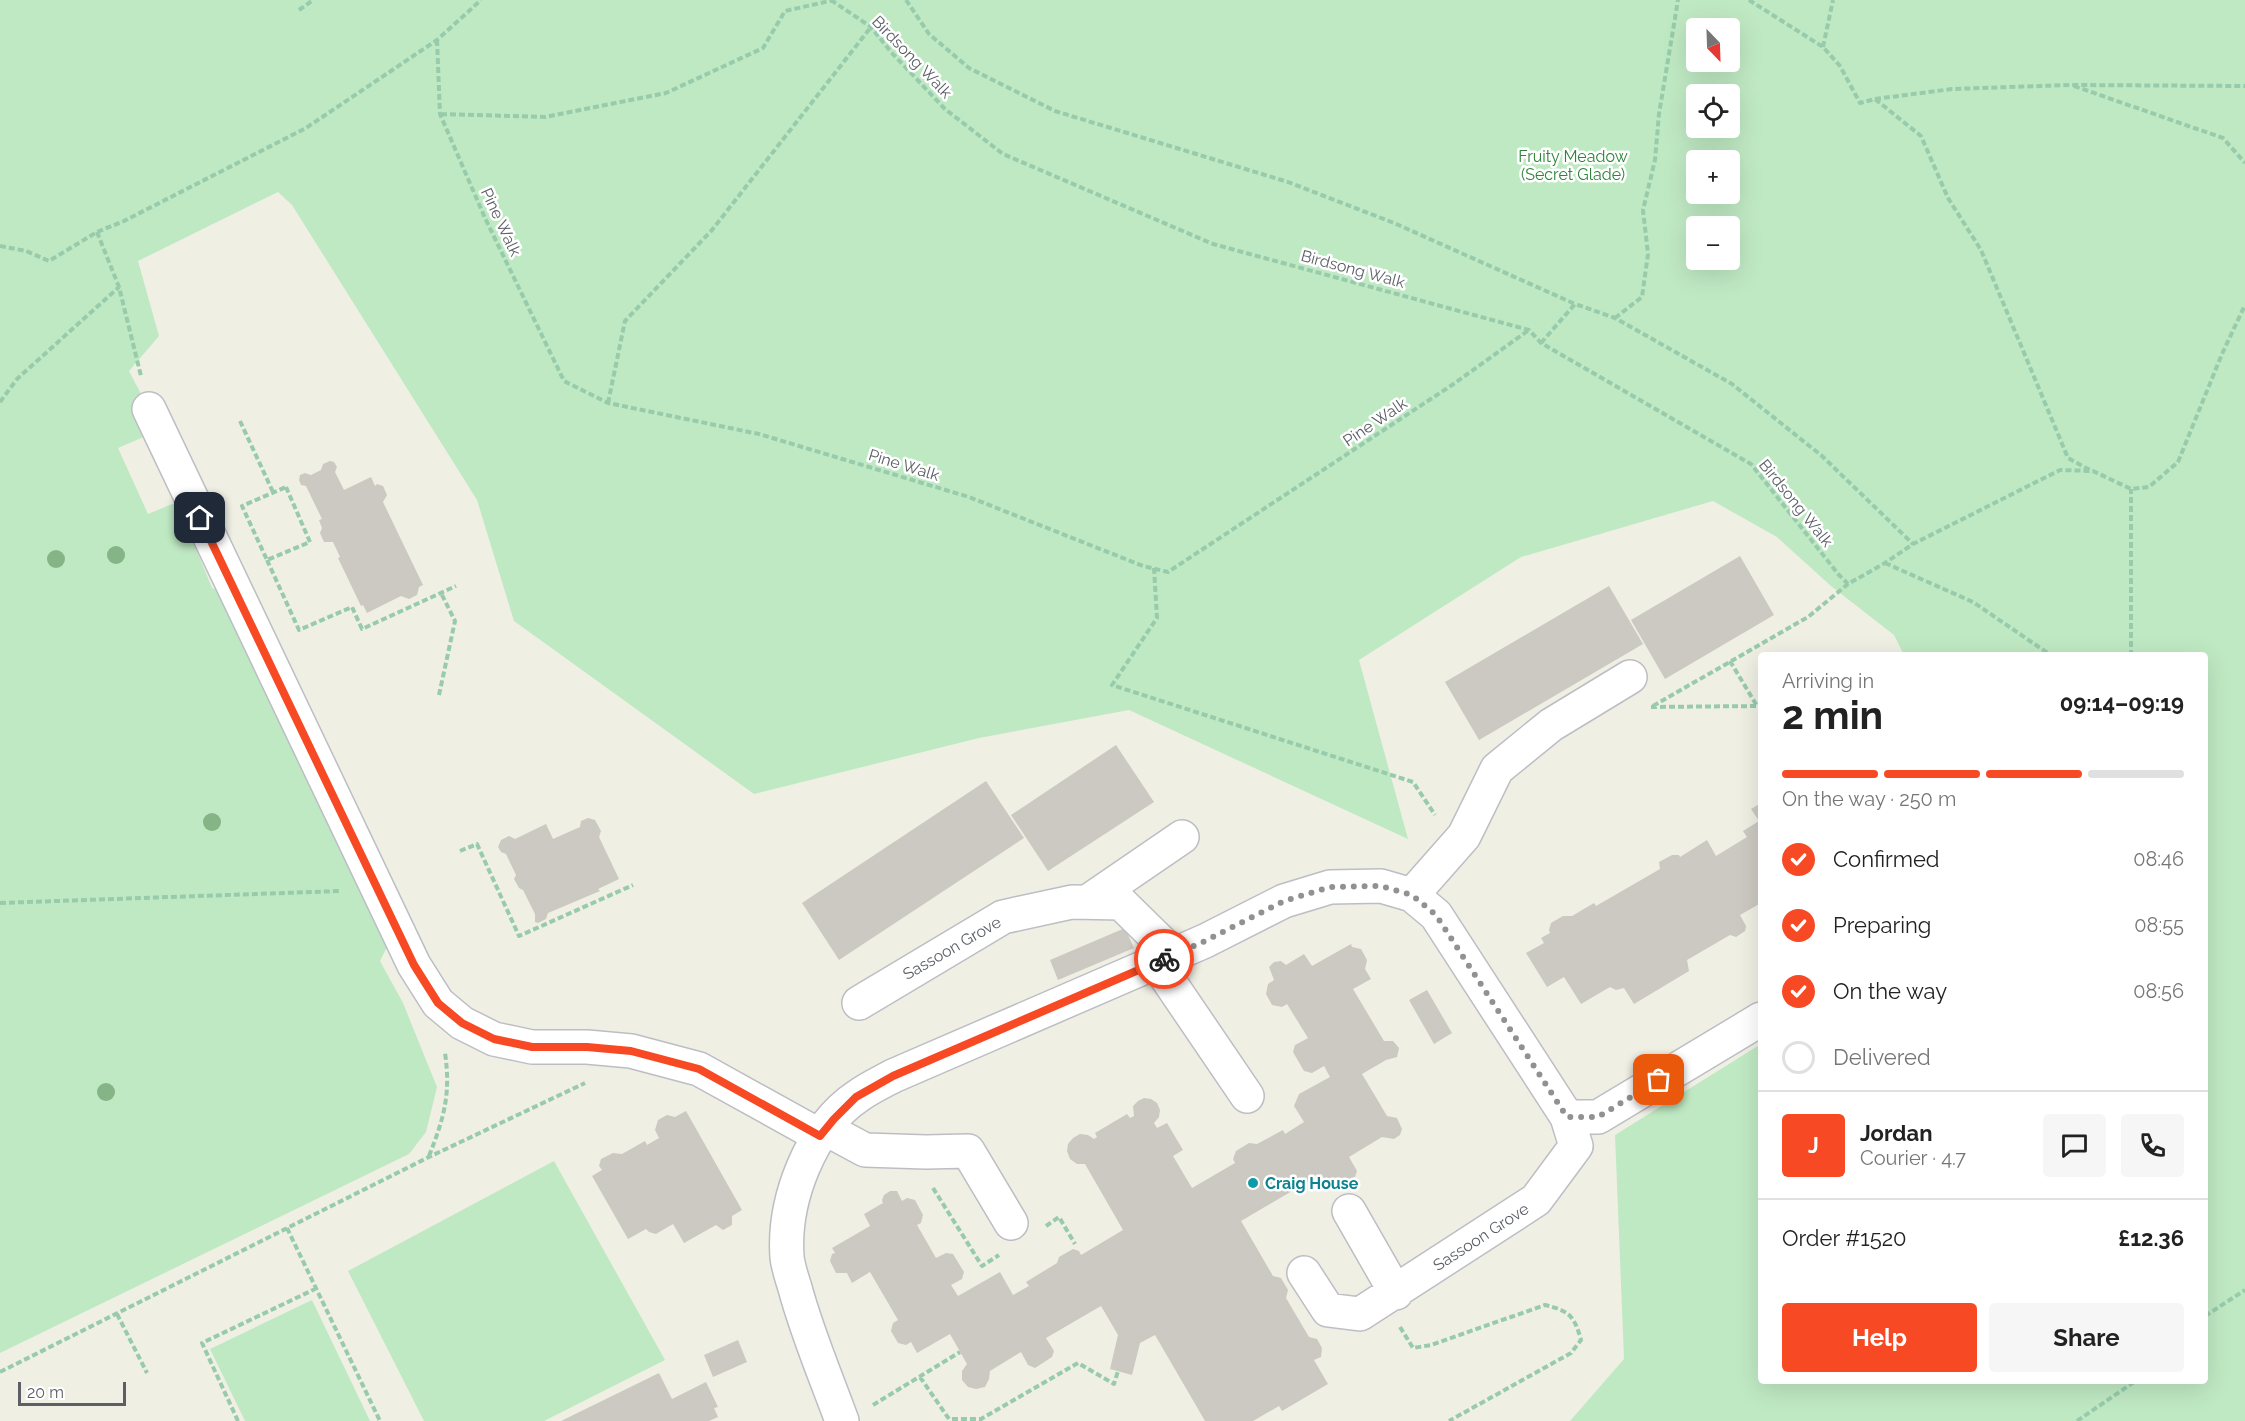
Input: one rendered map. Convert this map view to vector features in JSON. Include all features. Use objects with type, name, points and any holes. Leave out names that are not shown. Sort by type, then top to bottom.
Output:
[{"type":"street","points":[[149,409],[414,965],[438,1003],[462,1023],[494,1039],[532,1047],[587,1047],[631,1051],[699,1069],[823,1133],[865,1150],[968,1151],[1011,1223]]},
{"type":"street","points":[[1412,895],[1464,836],[1497,769],[1551,725],[1630,677]]},
{"type":"street","points":[[1087,902],[1182,837]]},
{"type":"street","name":"Sassoon Grove","points":[[854,1415],[802,1314],[787,1258],[789,1215],[800,1172],[823,1133],[856,1097],[893,1076],[1205,941],[1284,901],[1330,887],[1381,886],[1412,895],[1436,915],[1567,1117],[1576,1146],[1536,1200],[1360,1314],[1328,1310],[1304,1272]]},
{"type":"street","name":"Sassoon Grove","points":[[859,1003],[1003,917],[1072,902],[1121,903],[1165,958]]},
{"type":"street","points":[[1165,958],[1246,1096]]},
{"type":"street","points":[[1567,1117],[1598,1117],[1758,1021]]},
{"type":"street","points":[[1349,1211],[1389,1297]]},
{"type":"path","points":[[299,10],[313,0]]},
{"type":"path","points":[[0,246],[26,251],[49,261],[97,232],[124,221],[306,128],[437,40],[481,0]]},
{"type":"path","points":[[440,114],[545,117],[666,93],[763,48],[785,11],[833,0]]},
{"type":"path","name":"Birdsong Walk","points":[[833,0],[871,27],[891,52],[945,109],[1003,154],[1213,244],[1529,330],[1541,343],[1751,464],[1848,584]]},
{"type":"path","points":[[906,0],[929,34],[969,68],[1054,111],[1288,182],[1394,223],[1614,318],[1732,384],[1822,456],[1913,544]]},
{"type":"path","points":[[1614,318],[1642,297],[1648,254],[1643,210],[1655,160],[1659,114],[1678,0]]},
{"type":"path","points":[[1749,0],[1823,47],[1840,66],[1860,103],[1952,89],[2070,85],[2245,86]]},
{"type":"path","points":[[1823,47],[1833,0]]},
{"type":"path","points":[[608,403],[625,321],[712,230],[871,27]]},
{"type":"path","name":"Pine Walk","points":[[437,40],[440,114],[485,218],[564,381],[608,403],[759,434],[969,497],[1168,572],[1452,385],[1529,330]]},
{"type":"path","points":[[2070,85],[2223,138],[2245,163]]},
{"type":"path","points":[[1875,99],[1921,136],[1948,198],[1981,250],[2068,458],[2131,489],[2149,487],[2178,462],[2198,418],[2222,354],[2245,305]]},
{"type":"path","points":[[97,232],[118,287],[149,409]]},
{"type":"path","points":[[0,402],[17,379],[118,287]]},
{"type":"path","points":[[1541,343],[1575,303]]},
{"type":"path","points":[[240,421],[273,492]]},
{"type":"path","points":[[1651,707],[1808,617],[1848,584],[1886,563],[1913,544],[2060,470],[2093,471]]},
{"type":"path","points":[[267,560],[310,542],[286,487],[242,506],[299,630],[352,607],[362,629],[456,586]]},
{"type":"path","points":[[2131,489],[2131,652]]},
{"type":"path","points":[[1886,563],[1973,602],[2046,652]]},
{"type":"path","points":[[1154,568],[1157,618],[1112,685],[1413,782],[1425,803]]},
{"type":"path","points":[[440,695],[455,621],[441,593]]},
{"type":"path","points":[[1730,662],[1758,704]]},
{"type":"path","points":[[1630,677],[1651,707]]},
{"type":"path","points":[[1651,707],[1758,706]]},
{"type":"path","points":[[460,851],[477,844],[519,936],[633,885]]},
{"type":"path","points":[[0,903],[378,890]]},
{"type":"path","points":[[429,1157],[443,1119],[449,1078],[438,1003]]},
{"type":"path","points":[[0,1372],[429,1157],[615,1069],[631,1051]]},
{"type":"path","points":[[287,1228],[380,1421]]},
{"type":"path","points":[[238,1421],[202,1343],[315,1289]]},
{"type":"path","points":[[2208,1314],[2245,1290]]},
{"type":"path","points":[[1389,1297],[1413,1348],[1431,1345],[1545,1305],[1564,1309],[1575,1321],[1581,1340],[1570,1353],[1449,1421]]},
{"type":"path","points":[[117,1314],[147,1373]]},
{"type":"path","points":[[854,1415],[960,1352]]},
{"type":"path","points":[[920,1377],[949,1419],[981,1419],[1078,1363],[1114,1384],[1118,1371]]},
{"type":"path","points":[[2077,1421],[2131,1384]]},
{"type":"green space","name":"Fruity Meadow (Secret Glade)","points":[[0,0],[2245,0],[2245,1421],[1570,1421],[1624,1359],[1615,1135],[1758,1046],[1758,1384],[2208,1384],[2208,652],[1902,652],[1894,635],[1831,586],[1777,537],[1713,501],[1521,557],[1359,660],[1408,839],[1129,710],[979,738],[754,794],[514,621],[477,500],[292,205],[278,192],[138,261],[159,336],[129,371],[160,430],[118,448],[148,514],[177,502],[212,588],[223,593],[389,943],[380,961],[403,1003],[437,1087],[426,1132],[409,1154],[0,1353]]},
{"type":"green space","points":[[554,1161],[665,1360],[544,1421],[424,1421],[348,1271]]},
{"type":"green space","points":[[312,1300],[370,1421],[245,1421],[210,1349]]},
{"type":"building","points":[[334,462],[337,467],[335,472],[344,490],[371,477],[375,486],[377,484],[383,486],[387,495],[383,502],[423,585],[419,587],[417,595],[409,599],[401,596],[367,613],[363,605],[361,606],[338,558],[340,557],[333,542],[324,542],[320,533],[322,528],[319,520],[322,519],[306,486],[301,485],[299,480],[300,475],[305,473],[311,475],[321,470],[323,464]]},
{"type":"building","points":[[1740,556],[1774,615],[1665,679],[1631,620]]},
{"type":"building","points":[[1609,586],[1643,644],[1479,740],[1445,682]]},
{"type":"building","points":[[1116,745],[1154,802],[1048,871],[1011,815]]},
{"type":"building","points":[[986,781],[1024,838],[839,960],[802,903]]},
{"type":"building","points":[[1758,805],[1758,820],[1751,809]]},
{"type":"building","points":[[588,818],[595,820],[601,831],[599,837],[619,879],[598,889],[600,891],[548,913],[546,919],[535,922],[535,914],[523,890],[519,888],[514,879],[516,875],[506,854],[498,847],[501,840],[509,836],[515,839],[546,824],[553,839],[580,827],[581,821]]},
{"type":"building","points":[[1758,822],[1758,905],[1740,915],[1746,926],[1745,931],[1736,937],[1730,935],[1687,960],[1689,971],[1634,1004],[1624,988],[1616,990],[1610,987],[1581,1004],[1564,977],[1547,987],[1526,953],[1544,943],[1541,938],[1550,933],[1551,923],[1563,916],[1572,916],[1594,903],[1596,906],[1660,869],[1659,862],[1672,855],[1680,857],[1707,840],[1716,856],[1747,837],[1743,831]]},
{"type":"building","points":[[1125,928],[1134,948],[1058,980],[1050,960]]},
{"type":"building","name":"Craig House","points":[[1351,944],[1352,947],[1361,949],[1367,960],[1365,969],[1371,979],[1353,989],[1384,1041],[1393,1041],[1399,1048],[1397,1057],[1386,1060],[1362,1074],[1387,1116],[1397,1118],[1402,1129],[1400,1135],[1394,1139],[1382,1137],[1349,1157],[1357,1171],[1355,1177],[1336,1188],[1329,1187],[1321,1174],[1241,1221],[1273,1276],[1281,1278],[1288,1290],[1286,1298],[1309,1337],[1317,1339],[1322,1348],[1321,1357],[1314,1360],[1328,1384],[1282,1411],[1279,1406],[1253,1421],[1205,1421],[1155,1335],[1140,1343],[1132,1375],[1110,1369],[1118,1335],[1101,1306],[1046,1338],[1054,1351],[1052,1357],[1035,1368],[1028,1365],[1021,1352],[990,1371],[985,1387],[976,1389],[968,1387],[962,1380],[962,1371],[967,1364],[950,1334],[917,1353],[911,1342],[906,1345],[898,1343],[891,1331],[893,1323],[898,1320],[870,1272],[852,1283],[847,1273],[836,1273],[830,1261],[832,1254],[835,1253],[832,1248],[870,1226],[864,1214],[883,1203],[884,1195],[890,1191],[897,1191],[902,1201],[907,1198],[915,1200],[923,1215],[921,1223],[917,1225],[936,1258],[946,1253],[953,1254],[964,1272],[962,1279],[951,1285],[958,1296],[1000,1272],[1013,1295],[1029,1286],[1026,1282],[1057,1263],[1059,1257],[1073,1249],[1079,1251],[1081,1255],[1123,1230],[1085,1164],[1077,1164],[1070,1159],[1067,1151],[1068,1144],[1073,1138],[1080,1134],[1094,1139],[1097,1137],[1095,1133],[1127,1114],[1130,1118],[1134,1116],[1133,1106],[1138,1101],[1144,1098],[1151,1099],[1157,1103],[1160,1110],[1159,1117],[1154,1123],[1157,1128],[1167,1123],[1183,1150],[1173,1156],[1192,1188],[1235,1163],[1233,1159],[1236,1151],[1249,1143],[1257,1144],[1283,1130],[1285,1134],[1304,1122],[1294,1106],[1299,1094],[1330,1077],[1324,1066],[1312,1073],[1304,1071],[1293,1052],[1295,1045],[1308,1038],[1287,1004],[1282,1007],[1272,1005],[1266,994],[1268,984],[1274,980],[1269,967],[1274,962],[1281,961],[1286,965],[1304,954],[1312,966]]},
{"type":"building","points":[[1427,990],[1452,1033],[1434,1044],[1409,1000]]},
{"type":"building","points":[[686,1111],[742,1210],[732,1216],[732,1225],[723,1230],[716,1225],[684,1243],[673,1224],[656,1234],[646,1229],[628,1239],[592,1176],[602,1170],[599,1166],[601,1159],[613,1153],[622,1154],[645,1141],[647,1145],[659,1138],[655,1130],[658,1120],[667,1115],[675,1117]]},
{"type":"building","points":[[738,1340],[747,1362],[713,1377],[704,1355]]},
{"type":"building","points":[[659,1373],[672,1399],[706,1382],[718,1407],[714,1408],[718,1417],[709,1421],[561,1421]]},
{"type":"way so far","points":[[1164,959],[1284,901],[1330,887],[1381,886],[1412,895],[1436,915],[1567,1117],[1598,1117],[1659,1080]]},
{"type":"place","name":"Craig House","points":[[1253,1183]]},
{"type":"route","points":[[200,518],[414,965],[438,1003],[462,1023],[494,1039],[532,1047],[587,1047],[631,1051],[699,1069],[820,1136],[856,1097],[893,1076],[1164,959]]}]
